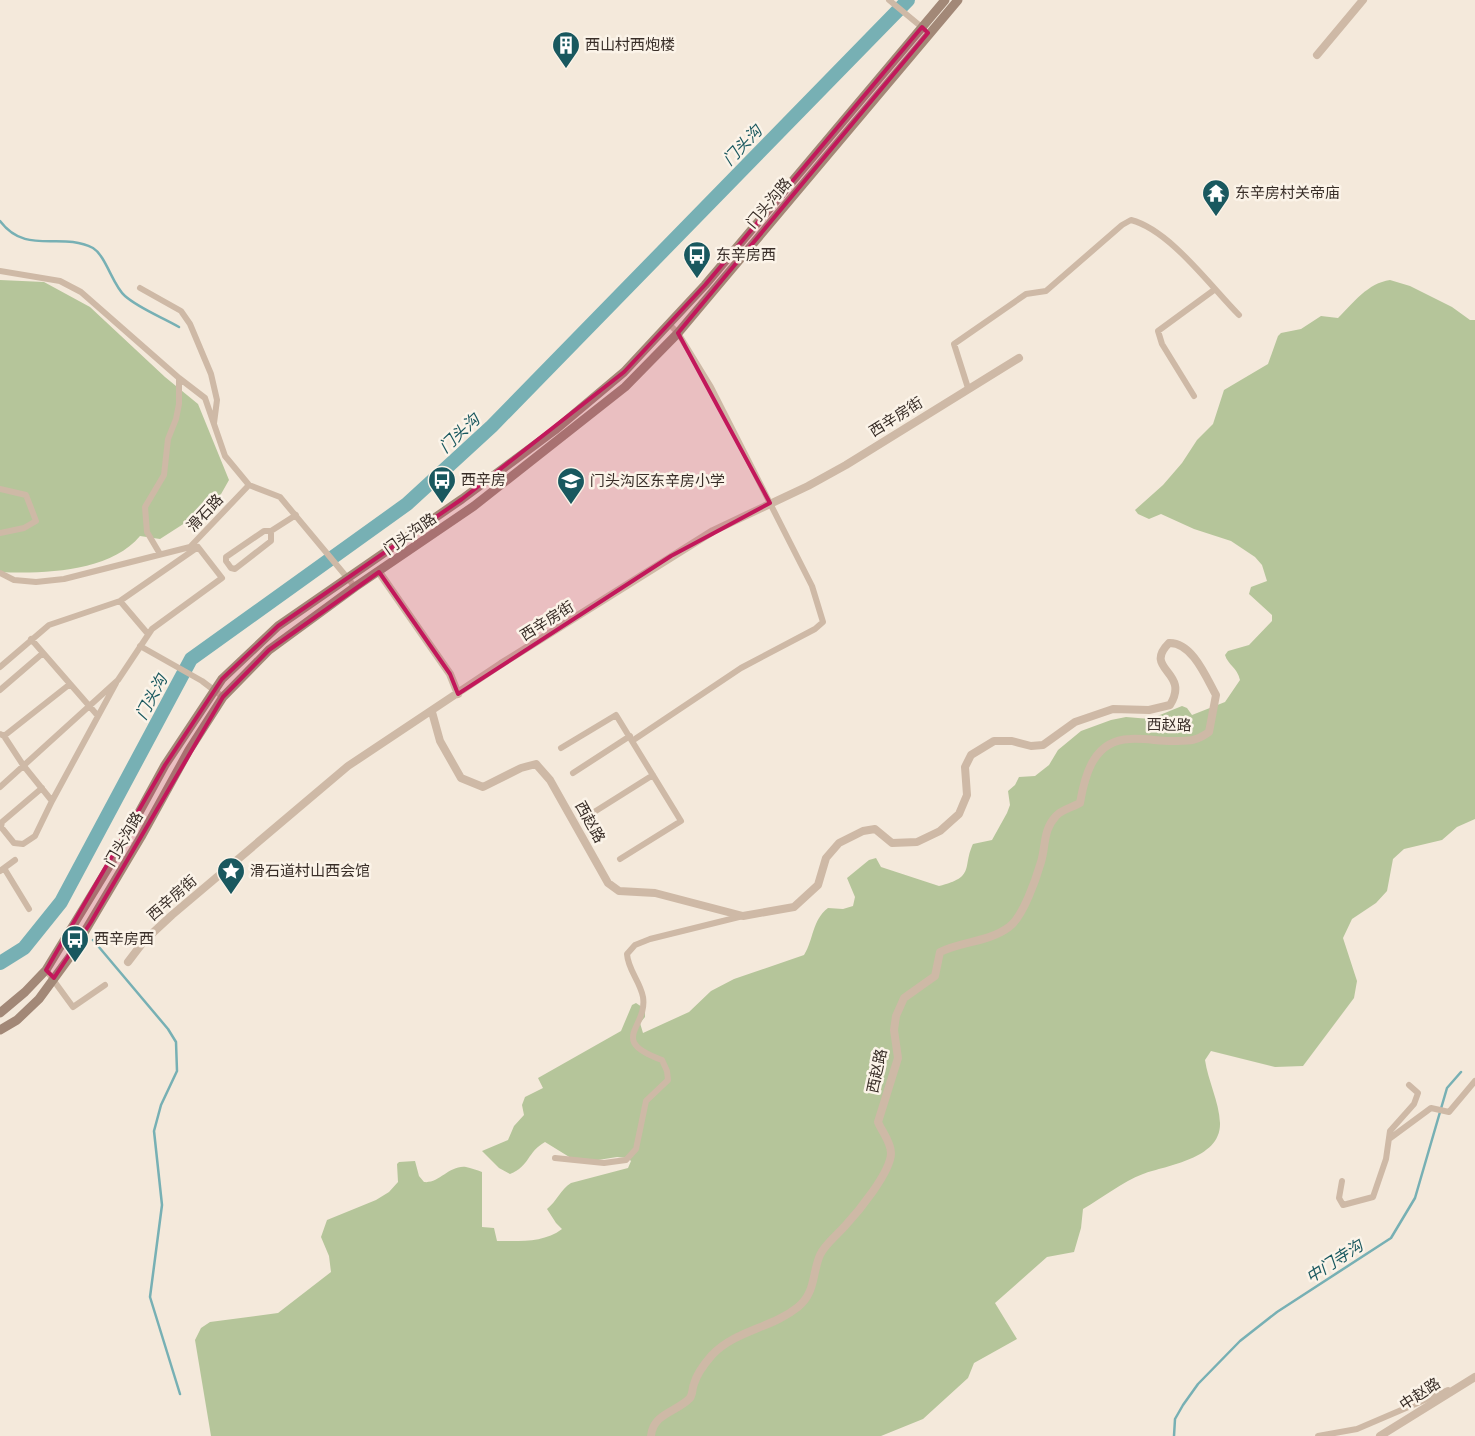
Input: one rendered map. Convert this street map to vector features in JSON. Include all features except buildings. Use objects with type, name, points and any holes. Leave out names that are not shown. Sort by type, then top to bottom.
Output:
[{"type":"main road","name":"门头沟路","points":[[0,1030],[17,1020],[39,999],[92,922],[189,750],[223,697],[269,650],[355,587],[474,506],[625,387],[678,333],[925,30],[945,0]]},
{"type":"main road","name":"门头沟路","points":[[0,1012],[25,992],[46,970],[113,860],[165,764],[222,679],[278,626],[462,499],[555,430],[624,372],[670,325],[925,30],[958,0]]},
{"type":"street","points":[[1317,55],[1363,0]]},
{"type":"street","points":[[890,1],[911,16],[925,30]]},
{"type":"street","points":[[968,388],[954,344],[1026,294],[1046,291],[1122,224],[1131,220],[1150,227],[1205,276],[1214,290],[1239,315]]},
{"type":"street","points":[[0,271],[60,280],[81,292],[178,378],[205,398],[225,456],[250,485],[280,497],[355,587]]},
{"type":"street","points":[[140,288],[181,311],[190,324],[211,374],[217,400],[214,423]]},
{"type":"street","points":[[1194,396],[1162,344],[1158,331],[1214,290]]},
{"type":"street","points":[[573,773],[631,739],[741,668],[815,629],[823,622],[812,586],[710,387],[678,333],[670,325]]},
{"type":"street","name":"西辛房街","points":[[128,962],[144,941],[172,915],[348,766],[671,556],[713,531],[846,465],[1019,358]]},
{"type":"street","points":[[160,554],[147,532],[145,507],[164,475],[168,439],[176,419],[179,404],[178,378]]},
{"type":"street","name":"滑石路","points":[[0,574],[14,580],[36,582],[64,579],[190,547],[250,485]]},
{"type":"street","points":[[0,489],[26,495],[36,522],[24,528],[0,533]]},
{"type":"street","points":[[271,532],[271,541],[235,569],[231,568],[226,561],[226,557],[264,531],[271,532],[296,515]]},
{"type":"street","points":[[0,667],[49,625],[120,601],[198,547],[222,578],[152,629],[148,634],[118,680],[35,836],[29,842],[23,844],[14,843],[2,827],[2,822],[42,788]]},
{"type":"street","points":[[379,572],[450,674],[458,694]]},
{"type":"street","points":[[120,601],[148,634]]},
{"type":"street","points":[[31,639],[98,716]]},
{"type":"street","name":"西赵路","points":[[432,712],[440,741],[461,778],[483,787],[521,768],[536,764],[550,780],[608,883],[619,890],[655,893],[743,916],[794,907],[818,885],[826,858],[839,843],[863,831],[875,829],[892,843],[917,842],[940,831],[959,814],[967,795],[965,767],[971,755],[994,741],[1012,740],[1031,746],[1043,745],[1075,722],[1113,709],[1149,710],[1170,705],[1176,694],[1176,683],[1160,660],[1161,651],[1168,643],[1178,642],[1188,650],[1216,695],[1209,732],[1197,741],[1128,738],[1110,744],[1093,758],[1085,775],[1080,803],[1057,814],[1046,829],[1041,861],[1019,916],[1009,927],[987,938],[953,946],[940,952],[935,976],[904,998],[896,1016],[894,1030],[898,1058],[878,1122],[888,1140],[891,1154],[889,1164],[873,1191],[820,1255],[814,1284],[799,1306],[780,1318],[741,1334],[713,1354],[700,1370],[693,1384],[691,1396],[682,1405],[664,1414],[652,1428],[651,1436]]},
{"type":"street","points":[[140,646],[169,664],[194,676],[223,697]]},
{"type":"street","points":[[0,690],[43,653]]},
{"type":"street","points":[[0,786],[118,680]]},
{"type":"street","points":[[52,801],[2,735],[70,684]]},
{"type":"street","points":[[561,748],[616,715],[681,821],[620,859]]},
{"type":"street","points":[[591,814],[653,775]]},
{"type":"street","points":[[15,860],[2,869],[29,909]]},
{"type":"street","points":[[556,1158],[604,1163],[626,1160],[636,1150],[646,1101],[668,1080],[667,1070],[662,1060],[640,1050],[634,1041],[632,1031],[644,1002],[642,993],[629,967],[627,954],[635,945],[650,938],[743,916]]},
{"type":"street","points":[[46,970],[54,978],[72,1007],[105,985]]},
{"type":"street","points":[[1389,1139],[1431,1108],[1449,1112],[1475,1081]]},
{"type":"street","points":[[1342,1182],[1339,1198],[1343,1205],[1373,1197],[1386,1159],[1390,1131],[1414,1104],[1418,1093],[1409,1086]]},
{"type":"street","name":"中赵路","points":[[1380,1436],[1456,1387],[1475,1377]]},
{"type":"street","points":[[1318,1436],[1356,1429],[1456,1387]]},
{"type":"highlighted area","points":[[922,27],[928,33],[678,333],[770,503],[671,556],[458,694],[450,674],[379,572],[269,650],[223,697],[91,922],[54,978],[46,970],[165,765],[222,679],[278,626],[462,499],[624,372],[705,285]]},
{"type":"green space","points":[[0,280],[44,282],[90,307],[165,377],[198,404],[229,480],[216,503],[160,539],[140,536],[127,548],[112,557],[94,564],[55,571],[0,572]]},
{"type":"green space","points":[[1390,280],[1410,286],[1452,307],[1470,320],[1475,320],[1475,819],[1457,827],[1442,840],[1404,849],[1393,859],[1387,891],[1376,903],[1352,919],[1343,938],[1357,981],[1354,998],[1303,1066],[1275,1067],[1211,1051],[1205,1060],[1218,1107],[1220,1123],[1218,1135],[1212,1145],[1191,1159],[1135,1177],[1083,1209],[1081,1228],[1074,1252],[1047,1257],[995,1303],[1017,1339],[974,1363],[968,1378],[923,1419],[881,1436],[211,1436],[195,1340],[201,1328],[210,1322],[278,1313],[331,1272],[329,1256],[321,1237],[327,1220],[376,1200],[389,1192],[398,1182],[397,1164],[399,1162],[415,1161],[419,1176],[424,1182],[434,1180],[460,1167],[468,1167],[482,1172],[482,1227],[494,1228],[497,1241],[531,1240],[555,1234],[562,1229],[547,1209],[571,1183],[628,1168],[631,1161],[628,1158],[617,1157],[579,1163],[545,1142],[535,1150],[517,1171],[510,1174],[499,1168],[482,1151],[508,1140],[514,1126],[524,1115],[522,1105],[525,1097],[543,1088],[538,1078],[621,1031],[632,1005],[636,1003],[645,1009],[645,1017],[640,1023],[643,1033],[689,1012],[711,991],[734,979],[804,955],[819,918],[828,908],[843,909],[853,906],[855,897],[847,878],[869,860],[876,858],[881,867],[939,886],[958,879],[966,870],[973,844],[992,840],[1010,805],[1008,791],[1015,785],[1019,777],[1035,776],[1049,765],[1058,750],[1081,731],[1111,720],[1126,717],[1150,719],[1182,706],[1187,708],[1192,715],[1225,702],[1240,680],[1237,672],[1225,655],[1228,651],[1249,645],[1272,621],[1272,615],[1249,594],[1251,587],[1267,581],[1262,565],[1255,557],[1231,541],[1194,529],[1161,514],[1149,519],[1138,514],[1135,510],[1163,485],[1182,463],[1197,440],[1213,424],[1224,390],[1268,364],[1278,336],[1281,333],[1301,329],[1321,316],[1338,318],[1368,289]]},
{"type":"waterway","name":"门头沟","points":[[0,963],[24,948],[61,902],[191,659],[407,504],[492,426],[908,0]]},
{"type":"waterway","points":[[0,221],[10,232],[21,238],[81,243],[93,248],[102,257],[125,296],[144,309],[179,327]]},
{"type":"waterway","points":[[93,940],[168,1029],[176,1042],[177,1071],[161,1105],[154,1131],[162,1205],[150,1297],[180,1394]]},
{"type":"waterway","name":"中门寺沟","points":[[1174,1436],[1175,1419],[1183,1405],[1198,1384],[1240,1341],[1277,1312],[1391,1238],[1415,1198],[1447,1088],[1461,1072]]},
{"type":"place","name":"西山村西炮楼","points":[[566,69]]},
{"type":"place","name":"东辛房村关帝庙","points":[[1216,217]]},
{"type":"place","name":"东辛房西","points":[[697,279]]},
{"type":"place","name":"西辛房","points":[[442,504]]},
{"type":"place","name":"门头沟区东辛房小学","points":[[571,505]]},
{"type":"place","name":"滑石道村山西会馆","points":[[231,895]]},
{"type":"place","name":"西辛房西","points":[[75,963]]}]
